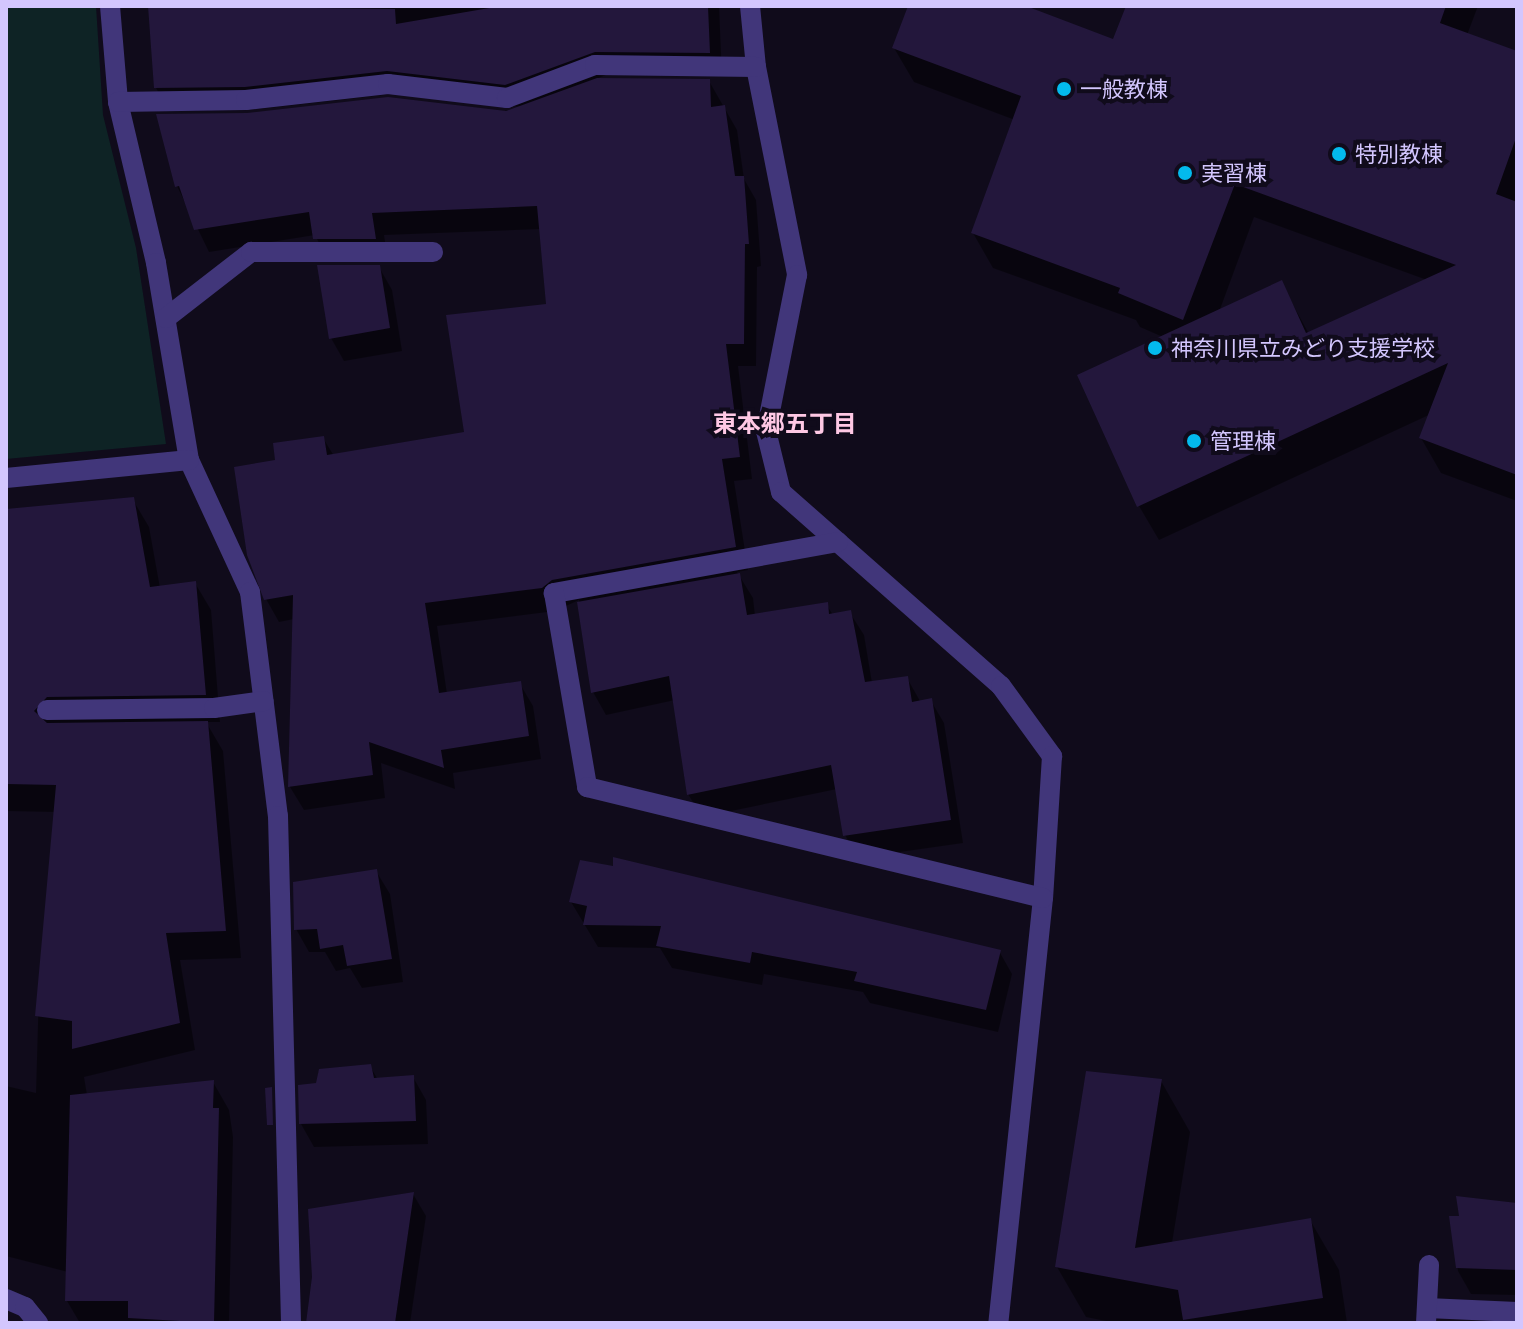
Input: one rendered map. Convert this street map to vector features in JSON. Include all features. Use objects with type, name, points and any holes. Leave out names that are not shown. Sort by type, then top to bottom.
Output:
[{"type":"street","points":[[110,6],[118,102],[166,318],[189,460],[250,592],[278,816],[291,1323]]},
{"type":"street","points":[[750,6],[756,67],[797,275],[766,431],[781,492],[1001,686],[1052,756],[1043,898],[998,1323]]},
{"type":"street","points":[[118,102],[246,100],[388,84],[507,98],[595,65],[756,67]]},
{"type":"street","points":[[166,318],[251,252],[433,252]]},
{"type":"street","points":[[6,478],[189,460]]},
{"type":"street","points":[[838,542],[554,593],[587,787],[1043,898]]},
{"type":"street","points":[[47,710],[214,708],[264,701]]},
{"type":"street","points":[[1429,1265],[1426,1316],[1517,1312]]},
{"type":"street","points":[[6,1299],[25,1307],[38,1323]]},
{"type":"green space","points":[[6,6],[96,6],[103,115],[136,248],[166,444],[6,459]]},
{"type":"building","points":[[148,6],[395,9],[396,24],[501,6],[708,6],[710,53],[595,52],[505,85],[387,71],[245,87],[154,88]]},
{"type":"building","points":[[908,6],[1026,6],[1113,39],[1126,6],[1446,6],[1440,23],[1517,51],[1517,135],[1496,194],[1517,202],[1517,475],[1419,438],[1448,363],[1137,507],[1077,375],[1282,280],[1306,333],[1456,265],[1235,184],[1183,320],[1118,293],[1120,288],[971,233],[1021,96],[892,48]]},
{"type":"building","points":[[597,78],[710,79],[711,107],[725,105],[735,176],[744,176],[749,244],[745,244],[744,344],[726,344],[740,457],[722,459],[736,547],[552,580],[542,588],[425,603],[439,693],[521,681],[529,736],[441,750],[444,768],[369,742],[373,775],[288,787],[293,595],[264,600],[247,555],[234,467],[275,460],[273,443],[324,436],[327,455],[464,432],[446,315],[546,304],[537,206],[372,213],[376,239],[313,239],[309,212],[194,230],[179,186],[175,187],[156,114],[247,113],[388,97],[506,111]]},
{"type":"building","points":[[317,265],[380,265],[390,328],[329,339]]},
{"type":"building","points":[[134,497],[150,587],[196,581],[206,695],[47,697],[34,711],[47,723],[208,721],[226,931],[166,933],[180,1023],[72,1049],[72,1021],[35,1016],[56,785],[6,784],[6,509]]},
{"type":"building","points":[[740,573],[747,615],[828,602],[829,614],[851,610],[865,682],[908,676],[912,702],[932,698],[951,820],[843,836],[831,765],[687,795],[669,676],[591,693],[577,602]]},
{"type":"building","points":[[613,857],[1001,950],[986,1010],[854,981],[857,972],[752,952],[750,963],[656,946],[661,926],[583,925],[587,906],[569,902],[580,860],[613,866]]},
{"type":"building","points":[[377,869],[392,959],[347,966],[343,945],[320,949],[317,929],[294,930],[293,882]]},
{"type":"building","points":[[371,1064],[374,1078],[414,1075],[416,1121],[299,1124],[298,1085],[316,1083],[319,1069]]},
{"type":"building","points":[[1086,1071],[1162,1079],[1135,1248],[1311,1218],[1323,1298],[1183,1320],[1178,1290],[1055,1267]]},
{"type":"building","points":[[214,1080],[213,1108],[219,1108],[214,1323],[128,1318],[128,1301],[65,1301],[70,1095]]},
{"type":"building","points":[[272,1087],[273,1125],[267,1125],[265,1088]]},
{"type":"building","points":[[414,1192],[395,1323],[306,1323],[312,1277],[308,1209]]},
{"type":"building","points":[[1456,1196],[1517,1203],[1517,1270],[1456,1268],[1449,1216],[1459,1216]]},
{"type":"place","name":"一般教棟","points":[[1064,89]]},
{"type":"place","name":"特別教棟","points":[[1339,154]]},
{"type":"place","name":"実習棟","points":[[1185,173]]},
{"type":"place","name":"神奈川県立みどり支援学校","points":[[1155,348]]},
{"type":"place","name":"管理棟","points":[[1194,441]]},
{"type":"district","name":"東本郷五丁目","points":[[785,423]]}]
